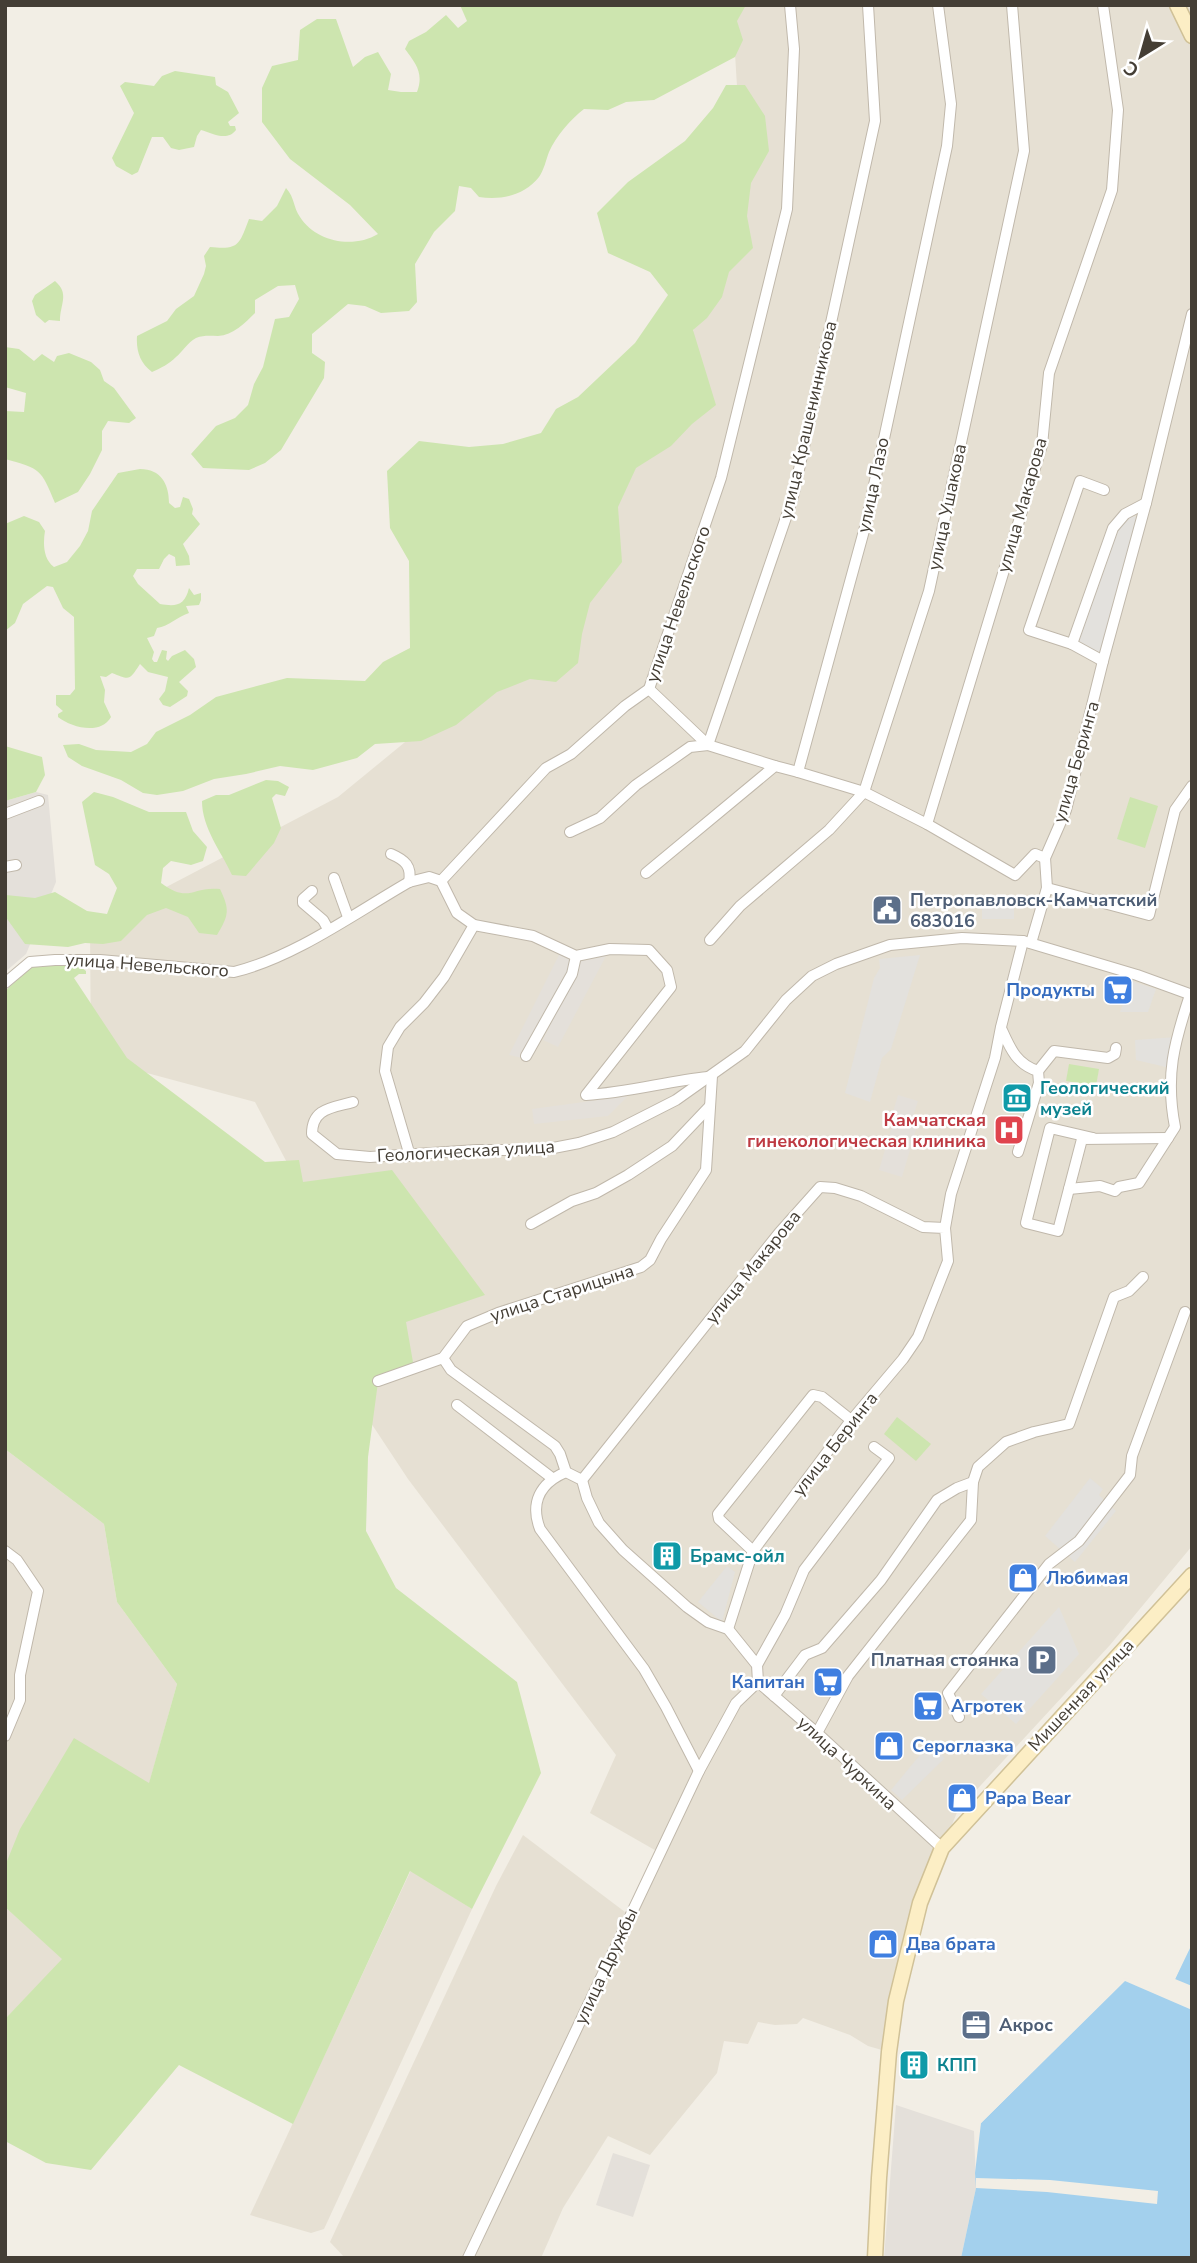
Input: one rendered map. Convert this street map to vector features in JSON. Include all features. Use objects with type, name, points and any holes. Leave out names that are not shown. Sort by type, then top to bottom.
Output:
[{"type":"main road","points":[[1177,5],[1192,36]]},
{"type":"main road","name":"Мишенная улица","points":[[875,2258],[889,2052],[896,2001],[920,1903],[942,1848],[1192,1575]]},
{"type":"street","name":"улица Невельского","points":[[5,983],[30,962],[100,960],[234,972],[251,968],[289,951],[409,882],[429,877],[441,881],[546,768],[571,754],[625,705],[649,690],[721,478],[788,209],[794,49],[790,5]]},
{"type":"street","name":"улица Крашенинникова","points":[[708,745],[793,498],[875,121],[868,5]]},
{"type":"street","name":"улица Лазо","points":[[798,772],[865,527],[947,146],[951,104],[938,5]]},
{"type":"street","name":"улица Ушакова","points":[[710,940],[740,906],[829,830],[864,792],[929,591],[1024,151],[1012,5]]},
{"type":"street","name":"улица Макарова","points":[[927,824],[1042,445],[1049,373],[1112,190],[1118,110],[1103,5]]},
{"type":"street","name":"улица Беринга","points":[[728,1629],[753,1551],[851,1420],[903,1359],[918,1337],[948,1261],[945,1228],[951,1194],[995,1058],[1001,1027],[1027,942],[1047,888],[1045,858],[1066,810],[1192,314]]},
{"type":"street","points":[[1103,661],[1072,644],[1029,630],[1080,481],[1104,490]]},
{"type":"street","points":[[1072,644],[1113,527],[1125,514],[1146,503]]},
{"type":"street","points":[[649,690],[708,745]]},
{"type":"street","points":[[570,832],[600,818],[636,785],[691,747],[708,745],[864,792],[1015,874],[1035,854],[1045,858]]},
{"type":"street","points":[[646,873],[775,766]]},
{"type":"street","points":[[1047,888],[1149,915],[1175,810],[1192,786]]},
{"type":"street","points":[[5,814],[39,801]]},
{"type":"street","points":[[391,854],[406,862],[411,872],[409,882]]},
{"type":"street","points":[[334,878],[348,917]]},
{"type":"street","points":[[441,881],[457,913],[474,925],[533,936],[576,956],[610,949],[649,950],[667,970],[671,987],[586,1095],[617,1093],[671,1081],[712,1076]]},
{"type":"street","points":[[312,891],[303,899],[303,903],[323,920],[328,929]]},
{"type":"street","points":[[410,1156],[385,1071],[388,1047],[400,1027],[424,1003],[444,977],[474,925]]},
{"type":"street","name":"Геологическая улица","points":[[353,1102],[318,1114],[312,1122],[312,1133],[337,1154],[370,1157],[477,1150],[543,1150],[579,1143],[613,1132],[676,1100],[746,1051],[786,1000],[812,976],[836,964],[890,945],[962,939],[1027,942],[1138,975],[1191,995]]},
{"type":"street","points":[[526,1056],[572,974],[576,956]]},
{"type":"street","points":[[1069,1189],[1100,1186],[1115,1191],[1126,1185],[1139,1183],[1175,1127],[1171,1105],[1170,1068],[1179,1027],[1191,995]]},
{"type":"street","points":[[1001,1027],[1016,1058],[1027,1068],[1038,1071]]},
{"type":"street","points":[[1018,1152],[1039,1083],[1038,1071],[1054,1051],[1108,1058],[1115,1054],[1116,1048]]},
{"type":"street","name":"улица Старицына","points":[[443,1358],[467,1326],[641,1267],[650,1260],[706,1170],[712,1076]]},
{"type":"street","points":[[531,1224],[572,1201],[596,1193],[672,1146],[710,1106]]},
{"type":"street","points":[[1093,1139],[1050,1128],[1026,1223],[1058,1231],[1082,1139],[1093,1139],[1168,1138]]},
{"type":"street","name":"улица Макарова","points":[[582,1480],[779,1233],[820,1186],[861,1196],[923,1227],[945,1228]]},
{"type":"street","points":[[817,1733],[848,1676],[971,1520],[973,1482],[978,1467],[1006,1442],[1069,1424],[1114,1297],[1129,1291],[1143,1277]]},
{"type":"street","points":[[959,1717],[948,1693],[1049,1564],[1079,1541],[1130,1475],[1132,1456],[1185,1312]]},
{"type":"street","points":[[378,1381],[443,1358],[451,1370],[555,1446],[566,1472],[582,1480],[599,1523],[623,1550],[687,1607],[708,1622],[728,1629],[757,1665]]},
{"type":"street","points":[[753,1551],[719,1519],[718,1514],[813,1395],[822,1397],[851,1420]]},
{"type":"street","points":[[457,1405],[552,1478]]},
{"type":"street","points":[[758,1682],[757,1665],[785,1615],[804,1570],[889,1458],[874,1447]]},
{"type":"street","points":[[566,1472],[552,1478],[541,1490],[534,1514],[540,1529],[644,1669],[699,1771]]},
{"type":"street","points":[[774,1696],[805,1655],[822,1648],[881,1580],[937,1500],[973,1482]]},
{"type":"street","points":[[5,1551],[18,1560],[38,1591],[20,1675],[20,1700],[5,1736]]},
{"type":"street","name":"улица Дружбы","points":[[468,2258],[699,1771],[736,1703],[758,1682]]},
{"type":"street","name":"улица Чуркина","points":[[758,1682],[942,1848]]},
{"type":"shaded area","points":[[732,5],[1192,5],[1192,1546],[1110,1645],[958,1810],[920,1903],[889,2052],[868,2046],[850,2035],[803,2018],[797,2024],[775,2025],[758,2022],[748,2044],[724,2041],[717,2073],[650,2155],[608,2136],[563,2208],[541,2258],[468,2258],[660,1853],[590,1813],[616,1755],[408,1479],[336,1370],[312,1210],[255,1102],[91,1058],[90,927],[338,797],[443,711],[615,463],[681,382],[740,135]]},
{"type":"shaded area","points":[[1128,516],[1139,517],[1100,653],[1076,642],[1115,531]]},
{"type":"shaded area","points":[[36,792],[48,795],[56,882],[26,954],[5,972],[5,801]]},
{"type":"shaded area","points":[[982,895],[1014,895],[1014,919],[982,919]]},
{"type":"shaded area","points":[[560,953],[573,959],[570,973],[522,1058],[509,1055]]},
{"type":"shaded area","points":[[920,955],[891,1049],[882,1058],[870,1102],[845,1093],[874,978],[880,968],[879,959]]},
{"type":"shaded area","points":[[606,956],[558,1047],[543,1040],[580,961]]},
{"type":"shaded area","points":[[1131,981],[1156,989],[1148,1012],[1120,1012]]},
{"type":"shaded area","points":[[1177,1037],[1170,1068],[1136,1060],[1135,1040]]},
{"type":"shaded area","points":[[898,1095],[918,1101],[912,1120],[918,1123],[902,1177],[879,1170],[895,1116],[893,1112]]},
{"type":"shaded area","points":[[628,1096],[608,1116],[534,1124],[532,1109]]},
{"type":"shaded area","points":[[5,1449],[104,1524],[117,1602],[177,1684],[149,1784],[5,1866]]},
{"type":"shaded area","points":[[1090,1478],[1103,1489],[1099,1495],[1116,1511],[1075,1562],[1045,1536]]},
{"type":"shaded area","points":[[727,1566],[735,1572],[722,1622],[698,1602]]},
{"type":"shaded area","name":"Платная стоянка","points":[[1059,1607],[1079,1654],[1016,1724],[981,1694]]},
{"type":"shaded area","points":[[929,1744],[945,1758],[902,1800],[891,1790]]},
{"type":"shaded area","points":[[523,1835],[625,1912],[463,2258],[345,2258],[330,2242],[496,1886]]},
{"type":"shaded area","points":[[411,1870],[472,1909],[324,2229],[311,2233],[250,2215]]},
{"type":"shaded area","points":[[5,1907],[63,1959],[5,2019]]},
{"type":"shaded area","points":[[896,2105],[974,2131],[976,2188],[961,2258],[884,2258]]},
{"type":"shaded area","points":[[613,2153],[650,2165],[633,2217],[596,2205]]},
{"type":"green space","points":[[460,5],[746,5],[737,21],[743,40],[735,57],[654,100],[626,102],[608,110],[584,109],[560,134],[549,152],[541,174],[526,189],[504,197],[487,198],[479,197],[471,188],[459,186],[455,211],[434,232],[415,264],[417,302],[409,311],[381,313],[365,306],[348,304],[312,334],[312,353],[325,362],[324,378],[281,450],[265,463],[249,470],[203,468],[191,454],[216,426],[235,418],[248,405],[254,384],[263,367],[275,319],[289,317],[299,299],[295,285],[278,286],[255,300],[255,313],[238,328],[223,335],[196,338],[171,362],[152,372],[144,365],[140,356],[137,336],[167,321],[176,309],[194,296],[206,266],[204,256],[210,247],[227,248],[237,244],[249,219],[262,221],[277,206],[286,188],[307,226],[325,237],[347,242],[368,239],[378,234],[350,205],[290,159],[262,122],[262,88],[272,66],[298,60],[300,30],[317,19],[336,19],[353,67],[365,57],[378,52],[391,74],[388,90],[417,92],[419,74],[405,49],[409,41],[426,32],[446,15],[458,28],[467,21]]},
{"type":"green space","points":[[175,71],[215,77],[216,85],[228,92],[239,113],[228,122],[230,126],[235,126],[236,130],[224,136],[201,130],[194,147],[179,150],[171,148],[163,137],[152,137],[138,172],[132,175],[116,166],[112,158],[134,113],[120,86],[125,82],[154,86],[162,76]]},
{"type":"green space","points":[[726,85],[745,85],[765,116],[769,151],[751,183],[747,216],[753,248],[729,272],[722,297],[707,318],[693,330],[716,405],[692,424],[671,446],[636,468],[618,507],[622,562],[590,603],[578,663],[556,682],[530,679],[497,692],[456,725],[421,741],[375,744],[357,758],[313,770],[280,766],[214,779],[183,791],[157,795],[143,793],[121,780],[82,766],[68,757],[63,745],[79,744],[96,750],[131,752],[147,744],[156,732],[190,715],[216,697],[287,678],[365,681],[383,662],[410,648],[409,561],[390,528],[387,471],[419,441],[469,447],[503,444],[541,433],[556,409],[578,397],[635,343],[668,295],[650,272],[608,253],[597,213],[628,182],[685,141],[713,108]]},
{"type":"green space","points":[[55,281],[63,295],[60,321],[49,320],[45,323],[36,315],[32,301],[35,295]]},
{"type":"green space","points":[[5,347],[19,349],[34,361],[42,354],[54,362],[57,356],[69,353],[91,362],[136,418],[129,423],[108,421],[102,431],[102,450],[90,474],[78,492],[55,503],[38,472],[26,465],[5,459],[5,411],[24,412],[26,393],[5,387]]},
{"type":"green space","points":[[140,469],[153,472],[162,479],[169,503],[175,508],[180,507],[183,497],[189,499],[192,514],[200,524],[183,544],[190,565],[176,566],[175,557],[169,554],[159,569],[137,569],[133,576],[160,604],[179,604],[189,588],[194,595],[201,593],[199,605],[186,606],[189,613],[157,628],[154,636],[147,638],[154,652],[154,662],[157,662],[162,650],[167,651],[168,661],[185,650],[194,659],[196,667],[179,682],[188,691],[187,696],[170,707],[163,705],[159,699],[165,691],[168,677],[148,672],[140,664],[129,678],[112,673],[106,677],[100,676],[105,690],[104,702],[111,717],[106,723],[94,728],[78,727],[58,717],[63,711],[56,705],[56,695],[70,695],[75,689],[74,617],[63,608],[53,587],[47,586],[23,604],[15,623],[5,631],[5,524],[24,516],[39,522],[45,531],[45,550],[50,564],[54,567],[67,562],[88,531],[92,511],[118,473]]},
{"type":"green space","points":[[5,746],[42,757],[45,775],[36,792],[5,801]]},
{"type":"green space","points":[[266,780],[278,781],[289,787],[285,796],[276,794],[272,798],[281,828],[274,843],[246,876],[232,875],[205,821],[202,801],[216,795],[229,795]]},
{"type":"green space","points":[[94,792],[149,812],[186,812],[193,831],[207,847],[203,861],[191,865],[171,861],[163,868],[161,883],[185,893],[220,889],[227,912],[217,935],[199,933],[188,917],[166,908],[147,915],[121,941],[68,947],[25,944],[5,916],[6,895],[35,898],[55,892],[87,911],[107,914],[117,888],[109,874],[95,865],[82,802]]},
{"type":"green space","points":[[1130,797],[1158,806],[1145,848],[1117,839]]},
{"type":"green space","points":[[42,962],[78,965],[86,971],[86,974],[79,974],[74,978],[127,1058],[265,1162],[299,1160],[303,1182],[392,1170],[485,1295],[406,1322],[414,1368],[378,1382],[368,1457],[366,1531],[396,1588],[517,1682],[541,1773],[472,1909],[410,1871],[293,2124],[179,2065],[91,2170],[46,2163],[5,2141],[5,2019],[62,1959],[5,1907],[5,1866],[20,1829],[74,1738],[149,1783],[177,1684],[117,1602],[104,1524],[5,1449],[5,991],[31,967]]},
{"type":"green space","points":[[1069,1064],[1099,1069],[1096,1086],[1066,1081]]},
{"type":"green space","points":[[897,1417],[931,1444],[916,1461],[884,1434]]},
{"type":"water","points":[[1192,1944],[1192,2258],[961,2258],[976,2188],[975,2173],[981,2123],[1125,1980],[1166,1998]]},
{"type":"pier","points":[[1192,1941],[1175,1979],[1192,1986],[1192,2010],[1125,1981],[981,2123],[977,2122],[1123,1978],[1132,1979],[1164,1993]]},
{"type":"pier","points":[[976,2178],[1050,2180],[1158,2191],[1157,2204],[1047,2192],[976,2188]]},
{"type":"place","name":"Петропавловск-Камчатский 683016","points":[[887,910]]},
{"type":"place","name":"Продукты","points":[[1118,990]]},
{"type":"place","name":"Геологический музей","points":[[1017,1098]]},
{"type":"place","name":"Камчатская гинекологическая клиника","points":[[1009,1130]]},
{"type":"place","name":"Брамс-ойл","points":[[667,1556]]},
{"type":"place","name":"Любимая","points":[[1023,1578]]},
{"type":"place","name":"Платная стоянка","points":[[1042,1660]]},
{"type":"place","name":"Капитан","points":[[828,1682]]},
{"type":"place","name":"Агротек","points":[[928,1706]]},
{"type":"place","name":"Сероглазка","points":[[889,1746]]},
{"type":"place","name":"Papa Bear","points":[[962,1798]]},
{"type":"place","name":"Два брата","points":[[883,1944]]},
{"type":"place","name":"Акрос","points":[[976,2025]]},
{"type":"place","name":"КПП","points":[[914,2065]]}]
